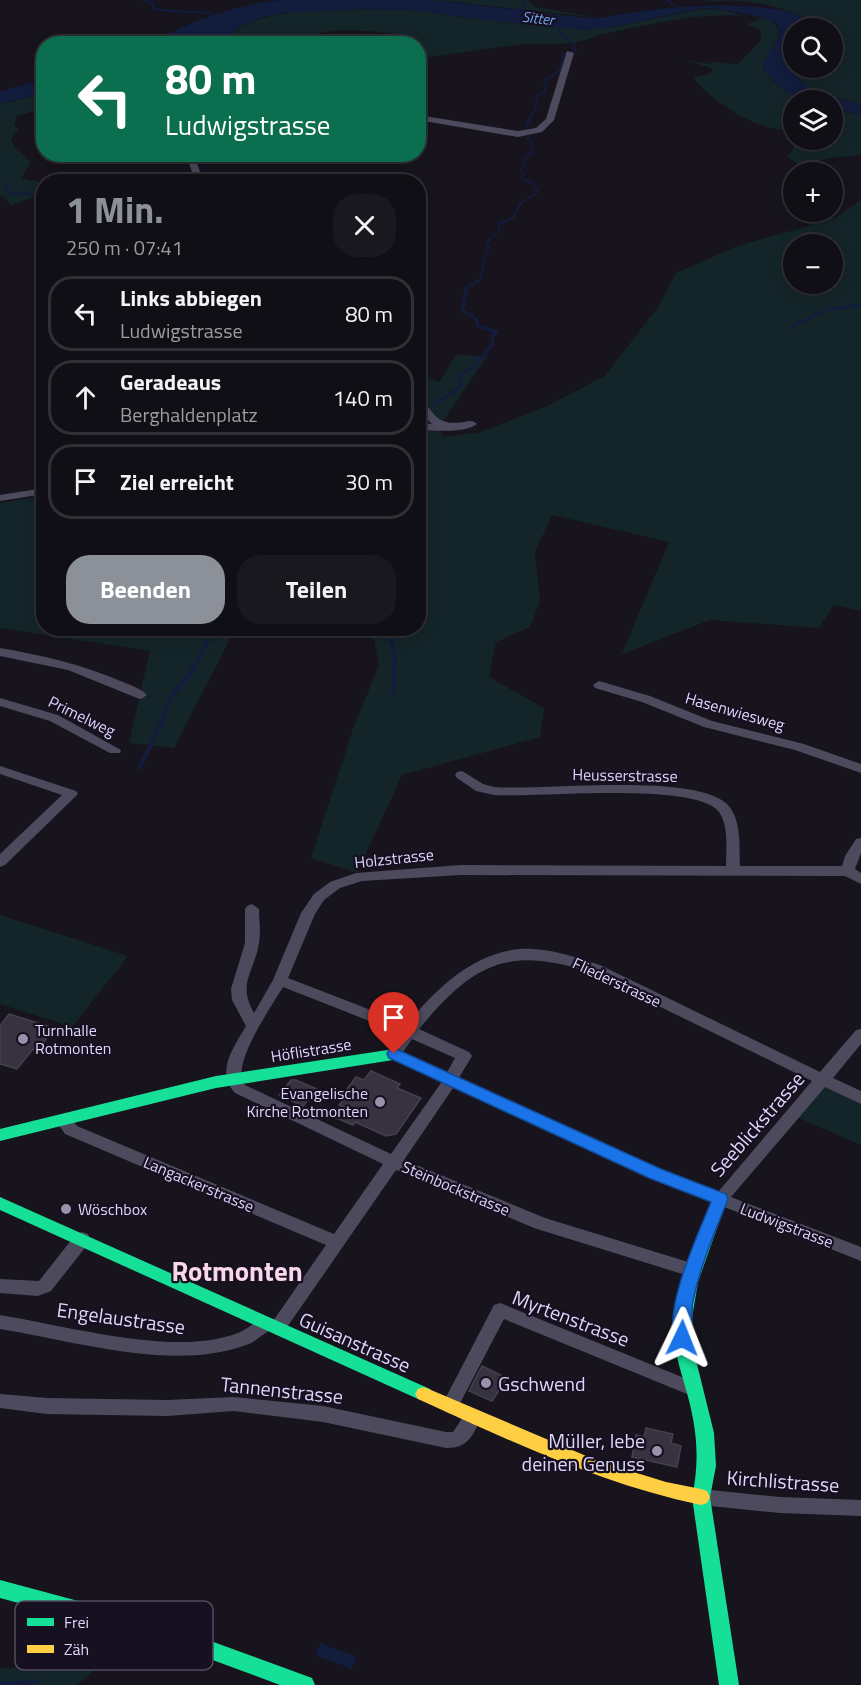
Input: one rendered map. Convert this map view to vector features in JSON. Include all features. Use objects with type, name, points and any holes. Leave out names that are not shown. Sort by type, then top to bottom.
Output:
[{"type":"street","points":[[426,118],[519,134],[539,130],[549,120],[555,94],[570,55]]},
{"type":"street","points":[[426,413],[435,423],[452,428]]},
{"type":"street","points":[[426,427],[452,428],[472,424]]},
{"type":"street","points":[[0,498],[36,492]]},
{"type":"street","points":[[0,652],[34,656],[76,667],[98,674],[141,695]]},
{"type":"street","name":"Hasenwiesweg","points":[[599,685],[646,699],[708,724],[799,747],[861,769]]},
{"type":"street","name":"Primelweg","points":[[0,702],[54,718],[115,750]]},
{"type":"street","points":[[0,770],[71,794],[0,862]]},
{"type":"street","name":"Heusserstrasse","points":[[462,775],[482,788],[518,792],[632,790],[705,797],[718,802],[725,809],[729,822],[733,870]]},
{"type":"street","points":[[861,842],[852,856],[848,871],[861,879]]},
{"type":"street","name":"Holzstrasse","points":[[233,1079],[234,1064],[253,1025],[280,980],[298,932],[319,897],[335,885],[361,876],[461,870],[848,871]]},
{"type":"street","points":[[252,909],[252,943],[238,989],[239,1000],[253,1025]]},
{"type":"street","name":"Fliederstrasse","points":[[394,1054],[450,985],[478,966],[495,958],[513,954],[545,953],[577,961],[861,1098]]},
{"type":"street","points":[[272,1326],[337,1242],[450,1080],[464,1056],[280,980]]},
{"type":"street","name":"Seeblickstrasse","points":[[701,1497],[706,1472],[707,1445],[682,1338],[684,1304],[692,1270],[720,1199],[861,1034]]},
{"type":"street","name":"Höflistrasse","points":[[233,1079],[394,1054]]},
{"type":"street","name":"Ludwigstrasse","points":[[394,1054],[655,1173],[861,1254]]},
{"type":"street","points":[[0,1136],[233,1079]]},
{"type":"street","name":"Steinbockstrasse","points":[[233,1079],[240,1089],[393,1162],[540,1223],[692,1270]]},
{"type":"street","name":"Langackerstrasse","points":[[64,1121],[71,1130],[337,1242]]},
{"type":"street","name":"Guisanstrasse","points":[[0,1203],[450,1406],[592,1466],[670,1492],[701,1497]]},
{"type":"street","points":[[0,1286],[38,1289],[45,1286],[82,1239]]},
{"type":"street","name":"Myrtenstrasse","points":[[450,1406],[500,1310],[693,1389]]},
{"type":"street","name":"Engelaustrasse","points":[[0,1322],[153,1347],[188,1350],[223,1346],[255,1335],[272,1326]]},
{"type":"street","name":"Tannenstrasse","points":[[0,1401],[47,1406],[166,1408],[243,1405],[323,1414],[446,1440],[457,1440],[464,1433],[473,1416]]},
{"type":"street","points":[[701,1497],[729,1685]]},
{"type":"street","name":"Kirchlistrasse","points":[[701,1497],[780,1505],[861,1508]]},
{"type":"street","points":[[0,1589],[45,1601]]},
{"type":"street","points":[[213,1651],[305,1685]]},
{"type":"shaded area","points":[[436,0],[528,0],[536,7],[600,18]]},
{"type":"shaded area","points":[[703,0],[861,0],[861,104],[843,99],[843,90],[814,90],[798,78],[843,78],[843,18],[803,18],[792,12],[758,3]]},
{"type":"shaded area","points":[[331,9],[411,10],[583,30],[608,28],[703,9],[723,10],[743,16],[688,18],[598,35],[579,42],[515,45],[426,58],[426,36],[401,36],[401,34],[344,30],[307,36],[223,36],[237,32],[239,27],[250,22],[295,12]]},
{"type":"shaded area","points":[[747,14],[772,20],[779,30],[777,42],[762,65],[774,82],[786,90],[783,90],[783,131],[746,119],[711,96],[694,77],[709,74],[714,69],[686,60],[711,64],[714,62],[738,64],[761,40],[761,30],[747,24],[761,19]]},
{"type":"shaded area","points":[[36,96],[36,111],[16,116],[14,125],[19,129],[11,139],[14,146],[31,162],[21,178],[36,181],[36,196],[12,205],[0,195],[0,104]]},
{"type":"shaded area","points":[[843,111],[861,114],[861,155],[829,158],[816,162],[795,162],[787,157],[792,150],[843,150]]},
{"type":"shaded area","points":[[861,200],[861,611],[834,605],[819,628],[710,620],[622,654],[669,542],[552,515],[535,552],[540,601],[530,627],[496,642],[489,677],[544,708],[540,737],[402,775],[357,873],[311,858],[353,729],[379,665],[373,636],[426,636],[426,377],[439,382],[456,355],[487,356],[439,427],[443,437],[480,432],[545,407],[605,376],[658,307],[676,273],[738,246],[821,222],[843,222],[843,212]]},
{"type":"shaded area","points":[[36,497],[36,634],[0,628],[0,503]]},
{"type":"shaded area","points":[[52,636],[231,636],[174,748],[129,743],[150,651]]},
{"type":"shaded area","points":[[0,915],[128,956],[72,1027],[0,1004]]},
{"type":"shaded area","points":[[823,1079],[861,1098],[861,1145],[792,1115]]},
{"type":"shaded area","points":[[0,1668],[94,1670],[77,1685],[0,1685]]},
{"type":"water","name":"Sitter","points":[[280,0],[433,0],[586,18],[717,5],[787,11],[804,18],[783,18],[783,78],[798,78],[814,90],[786,90],[765,71],[762,65],[779,38],[780,30],[776,23],[760,16],[716,9],[703,8],[608,28],[583,30],[412,10],[359,9],[281,13],[263,17],[238,27],[236,32],[222,36],[163,36],[212,16]]},
{"type":"water","points":[[36,82],[36,95],[0,103],[0,91]]},
{"type":"water","name":"Sitter","points":[[843,100],[861,104],[861,114],[843,111]]},
{"type":"water","points":[[320,1643],[357,1657],[352,1669],[315,1655]]},
{"type":"building","name":"Turnhalle Rotmonten","points":[[9,1014],[54,1028],[38,1050],[33,1049],[17,1069],[0,1064],[0,1026]]},
{"type":"building","name":"Evangelische Kirche Rotmonten","points":[[371,1071],[400,1084],[397,1088],[421,1098],[396,1134],[386,1136],[355,1122],[353,1125],[336,1118],[345,1108],[339,1105],[351,1090],[347,1089],[356,1077],[364,1080]]},
{"type":"building","points":[[291,1080],[317,1089],[303,1106],[279,1095]]},
{"type":"building","name":"Gschwend","points":[[482,1366],[507,1378],[492,1401],[469,1391]]},
{"type":"building","name":"Müller, lebe deinen Genuss","points":[[646,1428],[673,1434],[671,1443],[681,1446],[677,1467],[632,1457],[636,1435],[644,1437]]},
{"type":"waterway","points":[[143,0],[153,3],[153,8],[161,10],[216,15]]},
{"type":"waterway","points":[[516,11],[524,7],[526,0]]},
{"type":"waterway","points":[[667,0],[676,7]]},
{"type":"waterway","points":[[525,129],[535,108],[538,95],[546,91],[543,87],[547,84],[545,81],[560,70],[564,54],[576,51],[574,44],[559,31],[562,25]]},
{"type":"waterway","points":[[477,282],[489,248],[486,243],[500,230],[499,224],[514,217],[521,203],[538,192],[533,184],[522,178],[524,174],[521,170],[525,163],[524,159],[532,152],[533,146],[528,138]]},
{"type":"waterway","points":[[0,182],[8,187],[6,191],[9,193],[36,195]]},
{"type":"waterway","points":[[435,404],[461,386],[461,375],[475,366],[477,360],[483,357],[493,343],[492,336],[497,332],[478,326],[476,319],[462,310],[465,302],[463,296],[467,292],[465,289],[477,282]]},
{"type":"waterway","points":[[794,330],[793,326],[826,310],[861,305]]},
{"type":"waterway","points":[[206,643],[210,636]]},
{"type":"waterway","points":[[383,636],[391,639],[392,643]]},
{"type":"waterway","points":[[139,768],[161,724],[170,698],[191,672],[207,641]]},
{"type":"waterway","points":[[391,641],[395,661],[393,694]]},
{"type":"waterway","points":[[0,1684],[36,1682]]},
{"type":"traffic: fast","points":[[0,1135],[216,1082],[394,1054],[488,1097]]},
{"type":"traffic: fast","points":[[0,1203],[424,1394]]},
{"type":"traffic: fast","points":[[709,1228],[686,1296],[682,1324],[683,1339],[706,1433],[707,1466],[701,1497],[729,1685]]},
{"type":"traffic: fast","points":[[0,1589],[45,1601]]},
{"type":"traffic: fast","points":[[213,1651],[305,1685]]},
{"type":"traffic: slow","points":[[488,1097],[655,1173],[720,1199],[709,1228]]},
{"type":"traffic: slow","points":[[424,1394],[525,1440],[595,1468],[666,1490],[701,1497]]},
{"type":"place","name":"Turnhalle Rotmonten","points":[[23,1039]]},
{"type":"place","name":"Evangelische Kirche Rotmonten","points":[[380,1102]]},
{"type":"place","name":"Wöschbox","points":[[66,1209]]},
{"type":"place","name":"Gschwend","points":[[486,1383]]},
{"type":"place","name":"Müller, lebe deinen Genuss","points":[[657,1451]]},
{"type":"district","name":"Rotmonten","points":[[237,1270]]},
{"type":"route","points":[[394,1054],[655,1173],[720,1199],[692,1270],[684,1304],[682,1338]]}]
